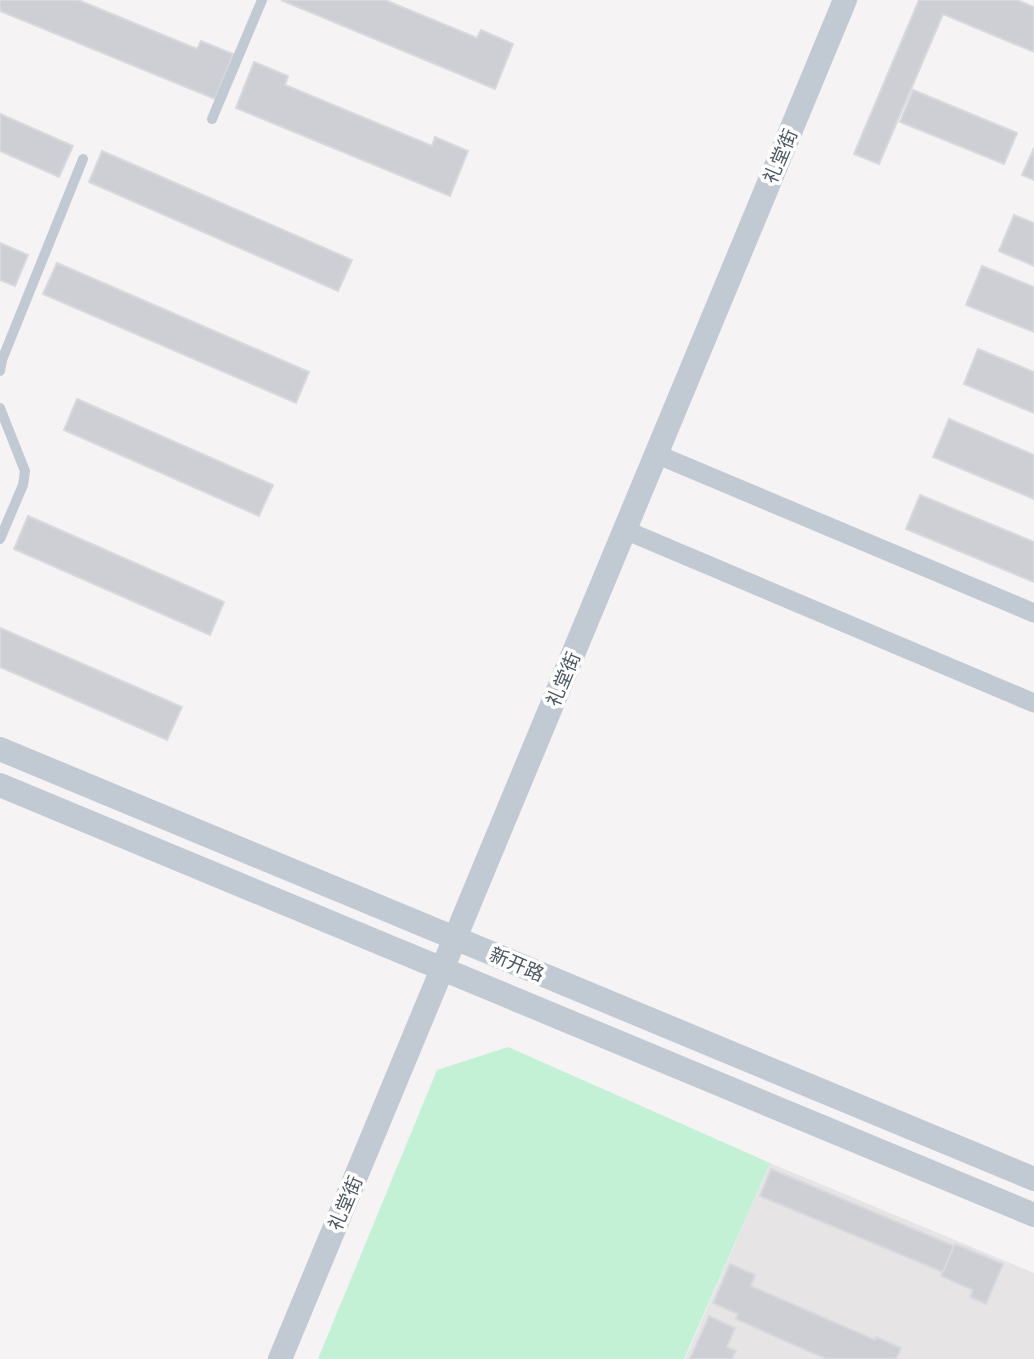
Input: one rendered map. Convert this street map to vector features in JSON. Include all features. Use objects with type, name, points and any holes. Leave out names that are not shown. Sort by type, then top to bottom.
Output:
[{"type":"street","name":"礼堂街","points":[[280,1359],[845,0]]},
{"type":"street","points":[[656,454],[1034,613]]},
{"type":"street","points":[[625,530],[1034,703]]},
{"type":"street","name":"新开路","points":[[0,749],[1034,1179]]},
{"type":"street","name":"新开路","points":[[0,785],[1034,1215]]},
{"type":"lane","points":[[212,118],[262,0]]},
{"type":"lane","points":[[0,371],[2,359],[83,159]]},
{"type":"lane","points":[[0,408],[25,471],[23,485],[0,539]]},
{"type":"shaded area","points":[[770,1163],[1034,1273],[1034,1359],[685,1359]]},
{"type":"green space","points":[[508,1047],[770,1163],[684,1359],[318,1359],[437,1070]]},
{"type":"building","points":[[0,0],[78,0],[197,49],[201,41],[233,54],[215,99],[0,11]]},
{"type":"building","points":[[281,0],[385,0],[477,38],[481,30],[513,44],[495,89]]},
{"type":"building","points":[[919,0],[1017,0],[1034,7],[1034,52],[943,14],[879,164],[854,154]]},
{"type":"building","points":[[254,62],[288,76],[285,85],[432,146],[435,137],[468,151],[450,196],[236,108]]},
{"type":"building","points":[[913,90],[1017,133],[1004,164],[900,122]]},
{"type":"building","points":[[0,114],[73,146],[59,177],[0,151]]},
{"type":"building","points":[[1034,148],[1034,180],[1022,175]]},
{"type":"building","points":[[102,151],[352,260],[338,291],[89,182]]},
{"type":"building","points":[[1014,215],[1034,223],[1034,266],[999,251]]},
{"type":"building","points":[[0,243],[28,255],[15,286],[0,280]]},
{"type":"building","points":[[57,263],[309,372],[296,403],[43,294]]},
{"type":"building","points":[[982,266],[1034,287],[1034,332],[966,305]]},
{"type":"building","points":[[978,349],[1034,372],[1034,413],[964,384]]},
{"type":"building","points":[[77,399],[273,485],[259,516],[64,430]]},
{"type":"building","points":[[949,419],[1034,455],[1034,499],[933,457]]},
{"type":"building","points":[[920,495],[1034,542],[1034,582],[906,529]]},
{"type":"building","points":[[28,516],[224,602],[210,635],[14,549]]},
{"type":"building","points":[[0,628],[182,707],[167,740],[0,667]]},
{"type":"building","points":[[771,1169],[954,1246],[943,1272],[760,1196]]},
{"type":"building","points":[[955,1244],[1003,1264],[986,1304],[970,1297],[973,1290],[941,1276]]},
{"type":"building","points":[[730,1264],[755,1275],[751,1286],[875,1340],[876,1337],[901,1348],[896,1359],[826,1359],[736,1319],[738,1314],[713,1303]]},
{"type":"building","points":[[709,1316],[735,1328],[727,1347],[736,1351],[732,1359],[690,1359]]}]
